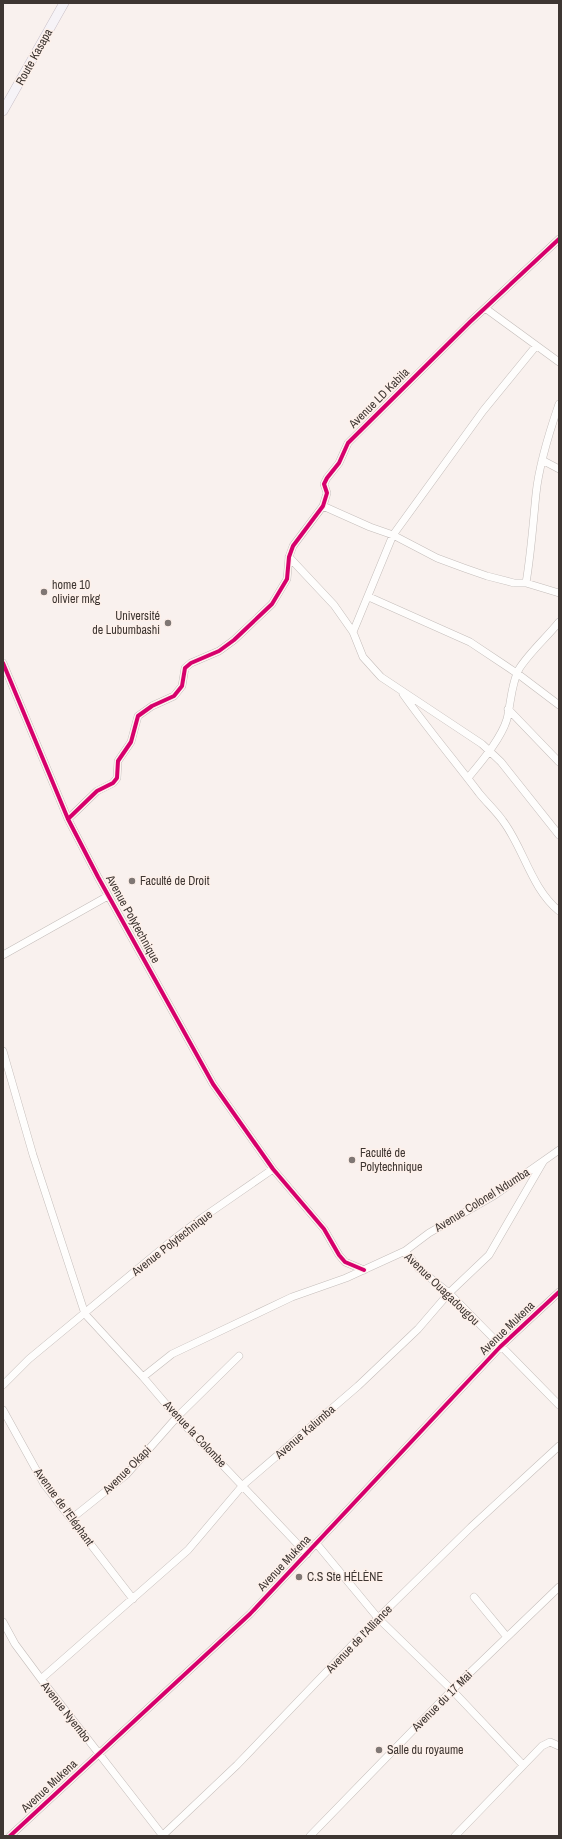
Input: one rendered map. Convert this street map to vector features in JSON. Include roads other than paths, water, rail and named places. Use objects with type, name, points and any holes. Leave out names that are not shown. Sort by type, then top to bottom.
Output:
[{"type":"main road","name":"Route Kasapa","points":[[3,111],[61,4]]},
{"type":"street","name":"Avenue LD Kabila","points":[[324,506],[327,493],[324,484],[339,463],[348,443],[485,308],[559,239]]},
{"type":"street","points":[[485,308],[559,362]]},
{"type":"street","points":[[353,632],[369,597],[393,535],[483,411],[536,346]]},
{"type":"street","points":[[526,583],[531,551],[536,493],[542,460],[559,404]]},
{"type":"street","points":[[542,460],[559,469]]},
{"type":"street","points":[[68,819],[97,791],[113,783],[117,778],[118,762],[131,742],[138,716],[152,706],[174,696],[182,686],[185,668],[191,663],[219,651],[234,640],[272,604],[288,579],[288,557],[296,541],[324,506],[370,527],[393,535],[437,558],[464,568],[514,583],[526,583],[559,593]]},
{"type":"street","points":[[288,557],[334,605],[353,632],[363,656],[381,677],[474,737],[514,778],[559,835]]},
{"type":"street","points":[[369,597],[470,642],[518,674],[559,705]]},
{"type":"street","points":[[468,778],[489,751],[506,720],[511,692],[522,665],[559,622]]},
{"type":"street","name":"Avenue Polytechnique","points":[[3,663],[68,819],[108,896],[214,1084],[273,1169],[202,1218],[169,1243],[29,1359],[3,1385]]},
{"type":"street","points":[[401,690],[503,821],[522,852],[530,873],[546,896],[559,910]]},
{"type":"street","points":[[508,709],[559,762]]},
{"type":"street","points":[[3,956],[108,896]]},
{"type":"street","points":[[3,1051],[33,1155],[85,1314]]},
{"type":"street","name":"Avenue Colonel Ndumba","points":[[405,1251],[429,1233],[489,1198],[559,1150]]},
{"type":"street","name":"Avenue Kalumba","points":[[41,1679],[193,1545],[243,1485],[358,1386],[418,1329],[449,1293],[489,1255],[543,1162]]},
{"type":"street","points":[[273,1169],[324,1229],[346,1262],[364,1270]]},
{"type":"street","name":"Avenue Ouagadougou","points":[[143,1377],[172,1354],[292,1297],[364,1270],[405,1251],[419,1270],[449,1293],[500,1347],[559,1405]]},
{"type":"street","name":"Avenue Mukena","points":[[10,1836],[250,1614],[500,1347],[559,1292]]},
{"type":"street","name":"Avenue la Colombe","points":[[85,1314],[143,1377],[177,1417],[307,1554]]},
{"type":"street","name":"Avenue Okapi","points":[[71,1519],[122,1479],[177,1417],[239,1356]]},
{"type":"street","name":"Avenue de l'Eléphant","points":[[3,1410],[35,1470],[71,1519],[133,1598]]},
{"type":"street","name":"Avenue de l'Alliance","points":[[163,1836],[237,1765],[378,1618],[471,1527],[559,1446]]},
{"type":"street","points":[[316,1543],[378,1618],[452,1690],[523,1765]]},
{"type":"street","name":"Avenue du 17 Mai","points":[[310,1836],[452,1690],[559,1587]]},
{"type":"street","points":[[474,1597],[507,1636]]},
{"type":"street","name":"Avenue Nyembo","points":[[3,1622],[15,1644],[41,1679],[163,1836]]},
{"type":"street","points":[[455,1836],[546,1743],[550,1742],[559,1746]]},
{"type":"place","name":"home 10 olivier mkg","points":[[44,592]]},
{"type":"place","name":"Université de Lubumbashi","points":[[168,623]]},
{"type":"place","name":"Faculté de Droit","points":[[132,881]]},
{"type":"place","name":"Faculté de Polytechnique","points":[[352,1160]]},
{"type":"place","name":"C.S Ste HÉLÈNE","points":[[299,1577]]},
{"type":"place","name":"Salle du royaume","points":[[379,1750]]}]
